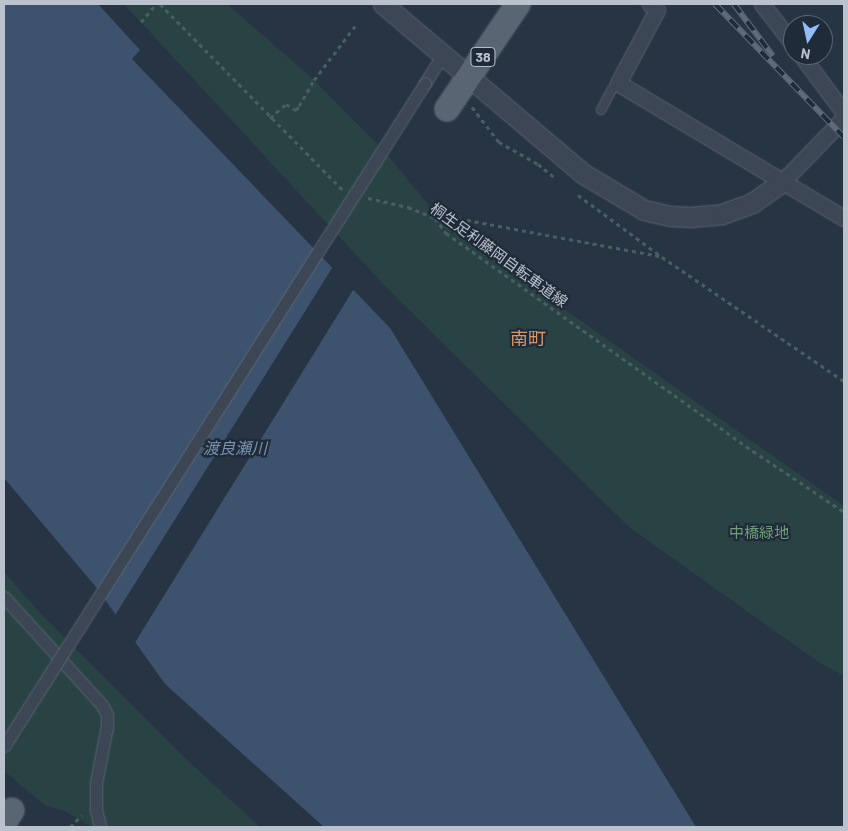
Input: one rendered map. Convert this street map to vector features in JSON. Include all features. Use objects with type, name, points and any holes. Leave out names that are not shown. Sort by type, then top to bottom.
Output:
[{"type":"main road","name":"38","points":[[458,106],[469,77],[518,4]]},
{"type":"street","points":[[382,4],[582,172],[644,210],[671,216],[690,217],[722,214],[752,203],[783,181],[844,118]]},
{"type":"street","points":[[650,4],[657,10],[618,82],[844,218]]},
{"type":"street","points":[[762,4],[783,31]]},
{"type":"street","points":[[4,746],[438,62]]},
{"type":"street","points":[[808,65],[844,113]]},
{"type":"street","points":[[4,597],[102,705],[107,715],[107,726],[96,783],[96,809],[100,827]]},
{"type":"lane","points":[[601,110],[612,88],[618,82]]},
{"type":"path","points":[[141,22],[156,4]]},
{"type":"path","points":[[160,4],[270,118],[348,193]]},
{"type":"path","points":[[270,118],[286,104],[296,110],[314,80],[356,25]]},
{"type":"path","points":[[458,106],[499,142],[538,164],[561,182]]},
{"type":"path","points":[[577,194],[662,257],[844,381]]},
{"type":"path","name":"桐生足利藤岡自転車道線","points":[[361,197],[408,207],[435,218],[446,233],[753,451],[844,512]]},
{"type":"path","points":[[435,218],[451,217],[662,257]]},
{"type":"path","points":[[70,827],[78,818]]},
{"type":"green space","name":"中橋緑地","points":[[124,4],[227,4],[314,80],[384,151],[446,226],[844,506],[844,676],[817,661],[629,527],[385,286]]},
{"type":"green space","points":[[4,572],[43,616],[186,759],[260,827],[92,827],[65,811],[46,806],[4,771]]},
{"type":"water","name":"渡良瀬川","points":[[4,4],[98,4],[140,50],[132,59],[390,328],[696,827],[324,827],[165,684],[96,587],[4,478]]},
{"type":"pier","points":[[334,265],[355,287],[134,644],[114,617]]},
{"type":"railway","points":[[715,4],[844,137]]},
{"type":"railway","points":[[734,4],[773,56]]},
{"type":"district","name":"南町","points":[[528,338]]}]
